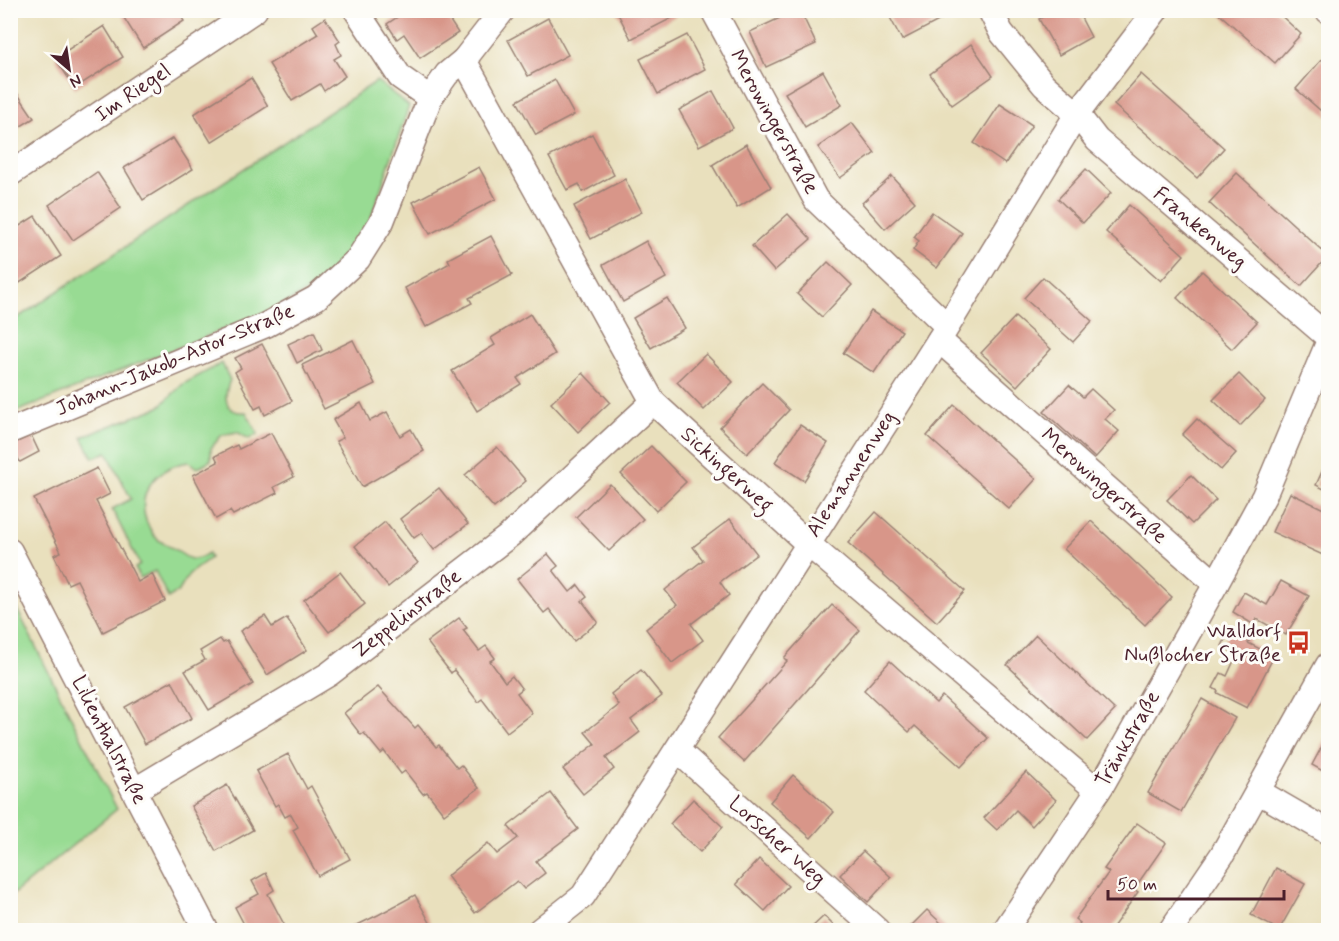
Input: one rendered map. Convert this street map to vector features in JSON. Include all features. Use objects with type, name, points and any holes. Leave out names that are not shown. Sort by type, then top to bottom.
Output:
[{"type":"street","name":"Im Riegel","points":[[10,174],[255,10]]},
{"type":"street","points":[[356,10],[400,77],[430,98]]},
{"type":"street","name":"Johann-Jakob-Astor-Straße","points":[[10,431],[266,325],[316,298],[358,259],[382,221],[430,98],[447,74],[465,60],[503,10]]},
{"type":"street","name":"Merowingerstraße","points":[[713,10],[816,200],[943,333],[1216,584]]},
{"type":"street","name":"Frankenweg","points":[[990,10],[1002,32],[1044,85],[1077,114],[1097,140],[1329,337]]},
{"type":"street","name":"Alemannenweg","points":[[540,930],[583,896],[678,751],[807,543],[943,333],[1077,114],[1156,10]]},
{"type":"street","name":"Sickingerweg","points":[[465,60],[653,402],[807,543],[1098,791]]},
{"type":"street","name":"Tränkstraße","points":[[1005,930],[1098,791],[1216,584],[1264,496],[1329,343]]},
{"type":"street","name":"Zeppelinstraße","points":[[135,790],[329,674],[510,535],[653,402]]},
{"type":"street","name":"Lilienthalstraße","points":[[10,551],[206,930]]},
{"type":"street","points":[[1172,930],[1222,855],[1329,665]]},
{"type":"street","name":"Lorscher Weg","points":[[678,751],[877,930]]},
{"type":"street","points":[[1259,792],[1329,832]]},
{"type":"green space","points":[[377,81],[409,106],[371,218],[351,251],[315,287],[273,310],[11,414],[11,322]]},
{"type":"green space","points":[[222,363],[230,380],[226,392],[229,407],[239,412],[246,412],[258,434],[249,439],[237,432],[222,435],[211,448],[211,460],[197,468],[189,462],[176,465],[155,478],[148,487],[144,509],[146,521],[155,537],[188,558],[199,558],[208,553],[210,558],[189,574],[179,591],[168,598],[155,571],[140,578],[135,568],[140,565],[112,509],[131,499],[107,452],[93,458],[82,437],[159,407],[183,384]]},
{"type":"green space","points":[[10,595],[117,809],[11,896],[10,896]]},
{"type":"building","points":[[119,10],[177,10],[184,21],[143,48]]},
{"type":"building","points":[[408,10],[443,10],[458,33],[420,58],[404,34],[397,39],[387,24]]},
{"type":"building","points":[[616,10],[675,10],[678,15],[631,39]]},
{"type":"building","points":[[800,10],[816,44],[766,67],[750,32]]},
{"type":"building","points":[[886,10],[950,10],[952,14],[902,40]]},
{"type":"building","points":[[1054,10],[1077,10],[1091,37],[1059,55],[1039,19]]},
{"type":"building","points":[[1215,10],[1275,10],[1301,34],[1275,63]]},
{"type":"building","points":[[325,18],[340,41],[336,44],[341,55],[334,59],[345,76],[324,91],[320,84],[292,101],[269,64],[318,34],[313,26]]},
{"type":"building","points":[[548,18],[568,55],[528,76],[508,40]]},
{"type":"building","points":[[104,26],[123,57],[75,88],[55,58]]},
{"type":"building","points":[[687,35],[705,69],[658,94],[640,59]]},
{"type":"building","points":[[971,44],[993,76],[952,105],[930,74]]},
{"type":"building","points":[[1322,59],[1328,65],[1328,117],[1296,89]]},
{"type":"building","points":[[823,71],[842,105],[805,127],[785,93]]},
{"type":"building","points":[[1141,74],[1224,148],[1197,178],[1114,105]]},
{"type":"building","points":[[251,78],[268,106],[211,142],[194,114]]},
{"type":"building","points":[[555,80],[574,115],[536,135],[517,101]]},
{"type":"building","points":[[15,90],[34,118],[10,133],[10,93]]},
{"type":"building","points":[[713,91],[733,128],[699,146],[679,110]]},
{"type":"building","points":[[1000,104],[1032,125],[1005,164],[974,143]]},
{"type":"building","points":[[852,123],[875,153],[840,178],[818,147]]},
{"type":"building","points":[[592,134],[614,175],[583,192],[579,184],[567,190],[549,157]]},
{"type":"building","points":[[173,138],[193,169],[143,200],[124,168]]},
{"type":"building","points":[[746,144],[771,187],[737,208],[712,165]]},
{"type":"building","points":[[479,167],[496,199],[430,234],[413,202]]},
{"type":"building","points":[[1086,169],[1111,193],[1083,223],[1058,199]]},
{"type":"building","points":[[97,172],[121,208],[73,240],[49,205]]},
{"type":"building","points":[[1237,173],[1328,256],[1301,286],[1209,203]]},
{"type":"building","points":[[892,176],[915,202],[885,229],[862,203]]},
{"type":"building","points":[[625,179],[642,212],[591,239],[574,206]]},
{"type":"building","points":[[1129,205],[1184,255],[1161,281],[1106,232]]},
{"type":"building","points":[[932,212],[962,233],[937,268],[913,250],[919,241],[914,237]]},
{"type":"building","points":[[788,214],[811,239],[774,271],[752,246]]},
{"type":"building","points":[[35,216],[61,256],[15,286],[10,279],[10,232]]},
{"type":"building","points":[[491,236],[512,275],[469,298],[472,303],[426,327],[405,288],[450,263],[448,259]]},
{"type":"building","points":[[646,241],[666,278],[623,302],[603,265]]},
{"type":"building","points":[[828,262],[852,285],[822,317],[797,294]]},
{"type":"building","points":[[1202,271],[1257,322],[1232,349],[1177,298]]},
{"type":"building","points":[[1043,277],[1092,321],[1073,342],[1024,298]]},
{"type":"building","points":[[667,298],[685,328],[651,348],[633,318]]},
{"type":"building","points":[[871,311],[902,331],[874,373],[843,353]]},
{"type":"building","points":[[530,314],[555,354],[517,378],[521,384],[477,411],[452,371],[495,345],[491,338]]},
{"type":"building","points":[[1015,317],[1051,349],[1017,386],[981,353]]},
{"type":"building","points":[[314,332],[322,350],[297,363],[288,344]]},
{"type":"building","points":[[353,340],[375,384],[324,409],[302,365]]},
{"type":"building","points":[[262,344],[292,401],[265,415],[261,406],[255,409],[235,372],[241,368],[235,358]]},
{"type":"building","points":[[706,354],[733,382],[704,410],[677,382]]},
{"type":"building","points":[[583,373],[610,402],[578,432],[551,403]]},
{"type":"building","points":[[1239,374],[1265,400],[1240,426],[1213,400]]},
{"type":"building","points":[[762,383],[789,410],[747,454],[720,427]]},
{"type":"building","points":[[1069,385],[1083,397],[1091,389],[1114,410],[1105,419],[1119,431],[1095,458],[1044,412]]},
{"type":"building","points":[[361,403],[370,421],[387,412],[400,436],[411,429],[424,451],[362,487],[336,441],[343,438],[333,420]]},
{"type":"building","points":[[954,405],[1036,479],[1009,509],[927,436]]},
{"type":"building","points":[[1197,419],[1236,453],[1221,470],[1182,435]]},
{"type":"building","points":[[800,425],[828,443],[804,481],[775,462]]},
{"type":"building","points":[[271,433],[294,477],[274,487],[277,493],[233,515],[230,511],[216,519],[193,475],[218,462],[215,456],[237,445],[239,449]]},
{"type":"building","points":[[31,435],[39,452],[20,462],[11,445]]},
{"type":"building","points":[[651,446],[686,482],[656,511],[621,474]]},
{"type":"building","points":[[497,447],[526,481],[494,508],[465,475]]},
{"type":"building","points":[[1328,458],[1328,491],[1316,485]]},
{"type":"building","points":[[97,468],[110,494],[96,501],[138,582],[152,574],[165,601],[103,632],[77,580],[68,584],[54,555],[61,552],[34,499]]},
{"type":"building","points":[[1191,475],[1216,500],[1192,524],[1167,500]]},
{"type":"building","points":[[610,484],[643,519],[609,551],[576,517]]},
{"type":"building","points":[[439,488],[468,524],[434,550],[421,533],[414,538],[400,519]]},
{"type":"building","points":[[1290,493],[1328,511],[1328,548],[1325,556],[1272,532]]},
{"type":"building","points":[[876,512],[965,591],[937,622],[848,543]]},
{"type":"building","points":[[730,519],[757,554],[720,582],[729,595],[691,624],[703,640],[672,663],[646,629],[677,605],[665,590],[703,560],[693,547]]},
{"type":"building","points":[[1091,521],[1172,597],[1145,625],[1064,549]]},
{"type":"building","points":[[385,522],[418,563],[388,587],[355,546]]},
{"type":"building","points":[[548,554],[558,566],[553,570],[570,592],[578,585],[587,597],[582,601],[598,622],[574,641],[549,609],[544,613],[517,579]]},
{"type":"building","points":[[340,572],[365,604],[329,632],[304,600]]},
{"type":"building","points":[[1281,581],[1309,596],[1286,635],[1257,619],[1254,625],[1233,612],[1244,592],[1267,605]]},
{"type":"building","points":[[832,605],[860,630],[744,762],[718,738],[787,661],[784,658]]},
{"type":"building","points":[[265,616],[272,627],[287,618],[307,650],[267,675],[240,631]]},
{"type":"building","points":[[459,618],[467,628],[463,630],[479,651],[486,646],[495,658],[490,661],[505,682],[512,676],[522,689],[517,693],[532,713],[507,732],[482,699],[478,702],[454,670],[451,673],[427,642]]},
{"type":"building","points":[[1230,629],[1250,639],[1248,643],[1274,656],[1247,708],[1217,693],[1218,691],[1213,688],[1221,673],[1227,676],[1237,654],[1222,646]]},
{"type":"building","points":[[1036,635],[1115,710],[1087,740],[1007,665]]},
{"type":"building","points":[[220,639],[223,643],[227,641],[253,684],[209,710],[185,671],[205,660],[200,651]]},
{"type":"building","points":[[890,661],[936,703],[942,696],[988,738],[961,767],[915,726],[909,732],[864,690]]},
{"type":"building","points":[[641,670],[662,696],[631,720],[640,732],[606,758],[614,769],[583,794],[563,769],[595,744],[585,732],[619,705],[611,694]]},
{"type":"building","points":[[172,681],[192,718],[145,744],[125,707]]},
{"type":"building","points":[[378,687],[415,728],[418,725],[436,747],[439,745],[457,768],[461,765],[479,788],[444,814],[427,792],[423,794],[405,771],[401,774],[384,751],[381,754],[364,733],[361,735],[344,713]]},
{"type":"building","points":[[1202,699],[1235,718],[1181,812],[1148,793]]},
{"type":"building","points":[[1328,735],[1328,774],[1312,765]]},
{"type":"building","points":[[288,754],[307,789],[311,786],[350,859],[318,876],[293,830],[298,827],[291,814],[285,817],[278,804],[275,806],[256,771]]},
{"type":"building","points":[[1026,772],[1056,800],[1032,826],[1016,810],[997,830],[984,818]]},
{"type":"building","points":[[793,775],[834,812],[811,838],[770,802]]},
{"type":"building","points":[[227,785],[253,830],[216,851],[191,806]]},
{"type":"building","points":[[551,793],[578,829],[536,861],[545,873],[524,889],[517,881],[475,913],[447,876],[488,843],[497,854],[518,838],[508,826]]},
{"type":"building","points":[[693,799],[723,827],[700,852],[670,824]]},
{"type":"building","points":[[1137,823],[1166,843],[1134,889],[1138,892],[1111,930],[1075,930],[1080,923],[1075,919],[1109,872],[1104,869]]},
{"type":"building","points":[[863,851],[891,877],[868,902],[840,875]]},
{"type":"building","points":[[759,859],[788,886],[765,911],[736,884]]},
{"type":"building","points":[[1276,868],[1305,884],[1279,930],[1251,915]]},
{"type":"building","points":[[266,873],[274,890],[268,894],[287,930],[247,930],[235,907],[259,894],[252,881]]},
{"type":"building","points":[[415,895],[434,930],[347,930],[378,915]]},
{"type":"building","points":[[927,910],[941,923],[948,930],[907,930]]},
{"type":"building","points":[[824,916],[838,930],[809,930]]},
{"type":"place","name":"Walldorf Nußlocher Straße","points":[[1299,643]]}]
